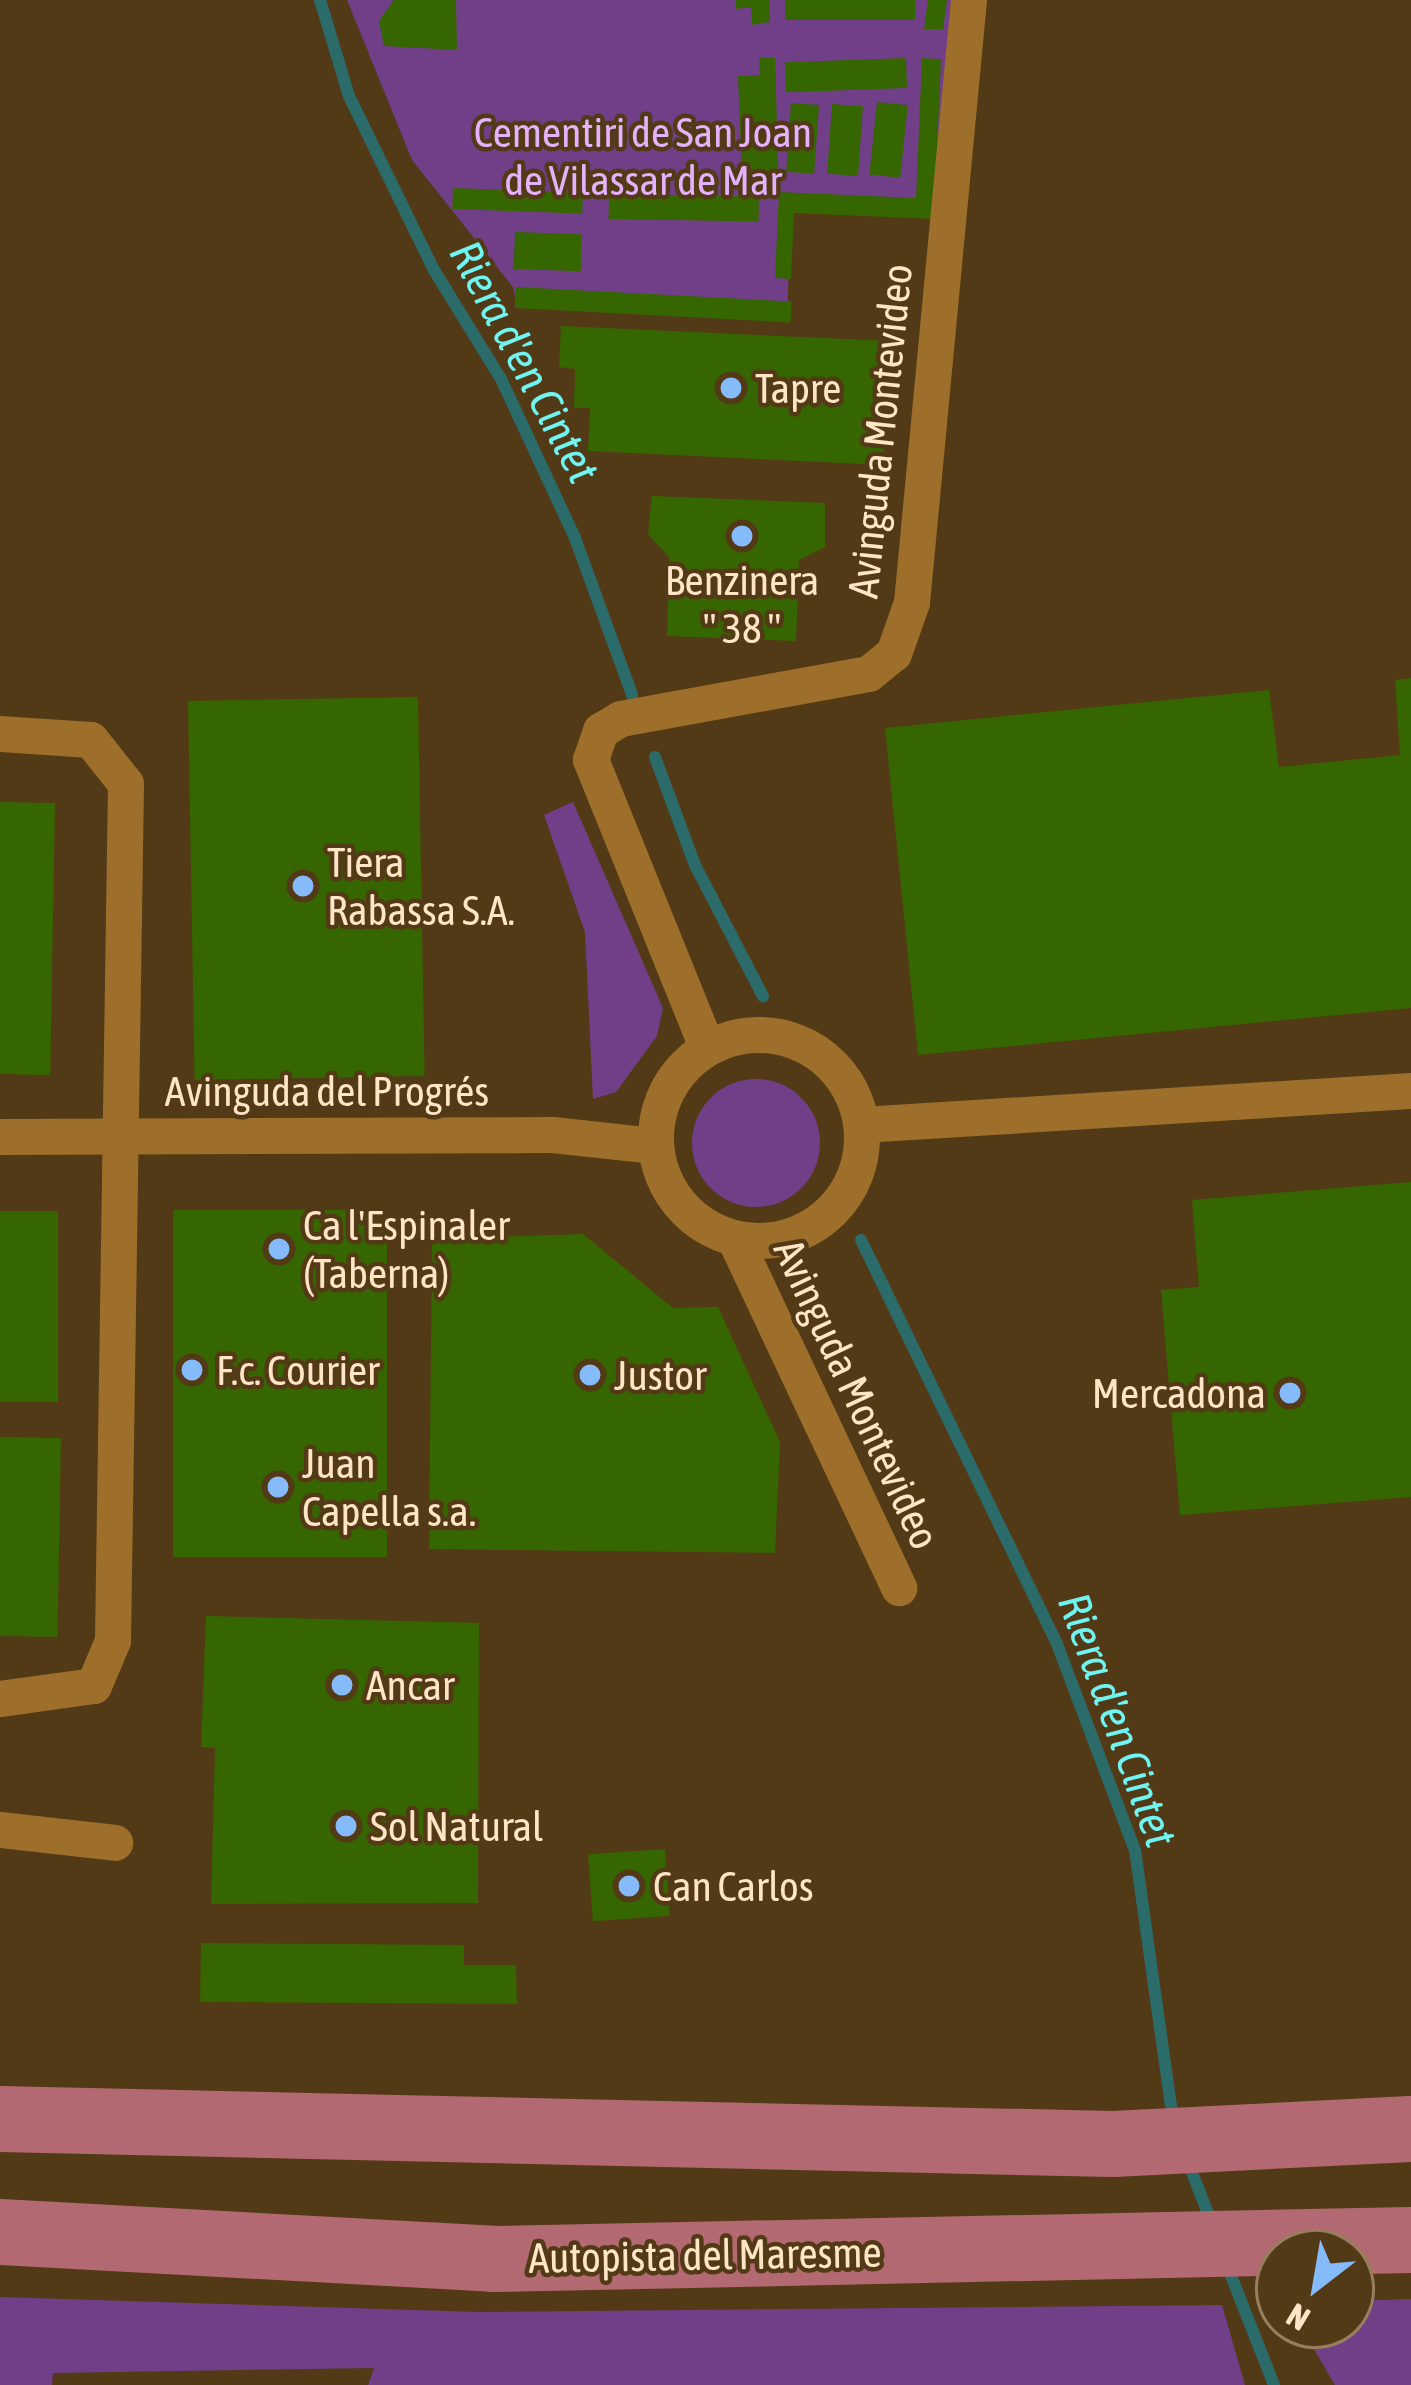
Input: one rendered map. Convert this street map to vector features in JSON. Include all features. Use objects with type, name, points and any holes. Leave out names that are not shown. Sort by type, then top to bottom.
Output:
[{"type":"highway","points":[[0,2119],[1113,2144],[1411,2129]]},
{"type":"highway","name":"Autopista del Maresme","points":[[0,2232],[493,2259],[1411,2240]]},
{"type":"street","name":"Avinguda Montevideo","points":[[707,1047],[590,760],[602,731],[621,719],[869,674],[894,654],[912,603],[969,0]]},
{"type":"street","points":[[0,734],[91,740],[126,784],[113,1641],[94,1686],[0,1700]]},
{"type":"street","points":[[756,1034],[799,1042],[851,1090],[862,1125],[857,1172],[826,1217],[787,1238],[735,1239],[672,1196],[655,1146],[670,1082],[707,1047],[756,1034]]},
{"type":"street","points":[[862,1125],[1411,1091]]},
{"type":"street","name":"Avinguda del Progrés","points":[[0,1137],[553,1135],[655,1146]]},
{"type":"street","name":"Avinguda Montevideo","points":[[735,1239],[899,1588]]},
{"type":"street","points":[[0,1830],[115,1843]]},
{"type":"green space","name":"Cementiri de San Joan de Vilassar de Mar","points":[[347,0],[954,0],[936,216],[791,212],[787,316],[517,307],[513,287],[412,160]]},
{"type":"green space","points":[[573,802],[663,1008],[657,1036],[616,1092],[593,1099],[585,932],[544,815]]},
{"type":"green space","points":[[756,1079],[780,1084],[801,1098],[815,1119],[820,1143],[815,1167],[801,1188],[780,1202],[756,1207],[732,1202],[711,1188],[697,1167],[692,1143],[697,1119],[711,1098],[732,1084]]},
{"type":"green space","points":[[0,2297],[479,2312],[1222,2305],[1245,2385],[368,2385],[374,2368],[53,2373],[52,2385],[0,2385]]},
{"type":"green space","points":[[1411,2299],[1411,2385],[1335,2385],[1314,2349],[1375,2349],[1375,2300]]},
{"type":"building","points":[[394,0],[456,0],[457,50],[384,46],[379,21]]},
{"type":"building","points":[[736,0],[770,0],[770,22],[752,25],[751,7],[736,9]]},
{"type":"building","points":[[785,0],[915,0],[915,20],[785,20]]},
{"type":"building","points":[[928,0],[947,0],[943,29],[924,29]]},
{"type":"building","points":[[759,58],[775,58],[779,192],[759,193],[758,178],[742,179],[738,76],[760,75]]},
{"type":"building","points":[[906,58],[907,88],[786,92],[785,62]]},
{"type":"building","points":[[922,58],[941,59],[934,219],[794,213],[791,279],[775,278],[779,192],[916,198]]},
{"type":"building","points":[[877,102],[908,105],[900,178],[869,175]]},
{"type":"building","points":[[791,103],[819,105],[814,174],[786,172]]},
{"type":"building","points":[[832,104],[863,106],[858,176],[827,174]]},
{"type":"building","points":[[453,188],[583,193],[582,214],[452,209]]},
{"type":"building","points":[[609,194],[759,197],[759,222],[609,219]]},
{"type":"building","points":[[515,232],[582,234],[581,271],[514,269]]},
{"type":"building","points":[[516,287],[792,301],[791,322],[515,308]]},
{"type":"building","name":"Tapre","points":[[561,326],[889,341],[884,465],[588,451],[590,408],[574,408],[575,369],[559,367]]},
{"type":"building","points":[[652,496],[825,503],[825,547],[799,560],[796,641],[667,636],[669,557],[648,534]]},
{"type":"building","points":[[1411,678],[1411,1008],[918,1055],[885,728],[1269,690],[1279,767],[1400,755],[1395,680]]},
{"type":"building","name":"Tiera Rabassa S.A.","points":[[418,697],[425,1076],[195,1080],[188,701]]},
{"type":"building","points":[[0,802],[55,803],[50,1075],[0,1074]]},
{"type":"building","name":"Mercadona","points":[[1411,1182],[1411,1497],[1180,1515],[1161,1290],[1199,1287],[1192,1200]]},
{"type":"building","points":[[173,1210],[387,1210],[387,1557],[173,1557]]},
{"type":"building","points":[[0,1211],[58,1211],[58,1402],[0,1402]]},
{"type":"building","name":"Justor","points":[[583,1234],[673,1308],[718,1307],[780,1442],[775,1553],[429,1549],[432,1239]]},
{"type":"building","points":[[0,1437],[61,1438],[58,1637],[0,1636]]},
{"type":"building","points":[[206,1616],[479,1623],[478,1903],[211,1904],[215,1748],[201,1747]]},
{"type":"building","name":"Can Carlos","points":[[665,1849],[670,1916],[593,1921],[588,1854]]},
{"type":"building","points":[[201,1943],[464,1945],[464,1965],[516,1965],[517,2004],[200,2002]]},
{"type":"waterway","name":"Riera d'en Cintet","points":[[320,0],[349,96],[434,270],[501,379],[575,538],[632,695]]},
{"type":"waterway","name":"Riera d'en Cintet","points":[[655,757],[695,865],[763,996]]},
{"type":"waterway","name":"Riera d'en Cintet","points":[[861,1240],[1057,1644],[1135,1850],[1173,2120]]},
{"type":"waterway","name":"Riera d'en Cintet","points":[[1188,2162],[1211,2221]]},
{"type":"waterway","name":"Riera d'en Cintet","points":[[1226,2263],[1274,2385]]},
{"type":"place","name":"Tapre","points":[[731,388]]},
{"type":"place","name":"Benzinera \" 38 \"","points":[[742,536]]},
{"type":"place","name":"Tiera Rabassa S.A.","points":[[303,886]]},
{"type":"place","name":"Ca l'Espinaler (Taberna)","points":[[279,1249]]},
{"type":"place","name":"F.c. Courier","points":[[192,1370]]},
{"type":"place","name":"Justor","points":[[590,1375]]},
{"type":"place","name":"Mercadona","points":[[1290,1393]]},
{"type":"place","name":"Juan Capella s.a.","points":[[278,1487]]},
{"type":"place","name":"Ancar","points":[[342,1685]]},
{"type":"place","name":"Sol Natural","points":[[346,1826]]},
{"type":"place","name":"Can Carlos","points":[[629,1886]]}]
